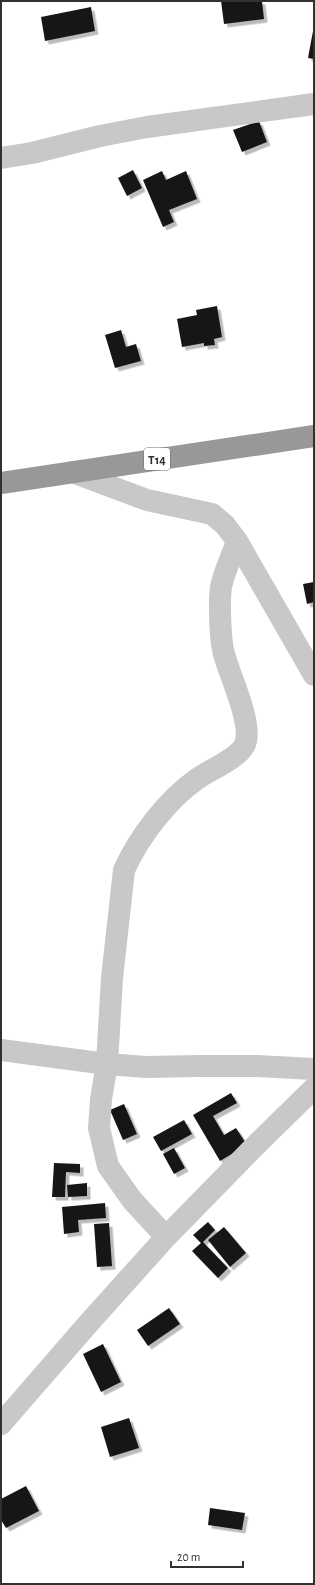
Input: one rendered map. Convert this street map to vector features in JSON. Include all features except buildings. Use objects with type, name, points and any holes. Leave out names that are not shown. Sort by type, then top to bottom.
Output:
[{"type":"highway","name":"T14","points":[[1,482],[314,436]]},
{"type":"street","points":[[1,158],[32,154],[100,136],[147,127],[314,104]]},
{"type":"street","points":[[72,472],[147,500],[212,514],[225,525],[237,541],[314,675]]},
{"type":"street","points":[[166,1237],[132,1200],[108,1166],[99,1128],[101,1099],[107,1064],[112,978],[124,870],[130,857],[141,839],[170,803],[196,780],[230,760],[240,751],[246,742],[246,727],[243,713],[223,652],[221,623],[221,588],[237,541]]},
{"type":"street","points":[[1,1050],[146,1068],[242,1066],[314,1069]]},
{"type":"street","points":[[1,1424],[166,1237],[254,1146],[314,1088]]}]
